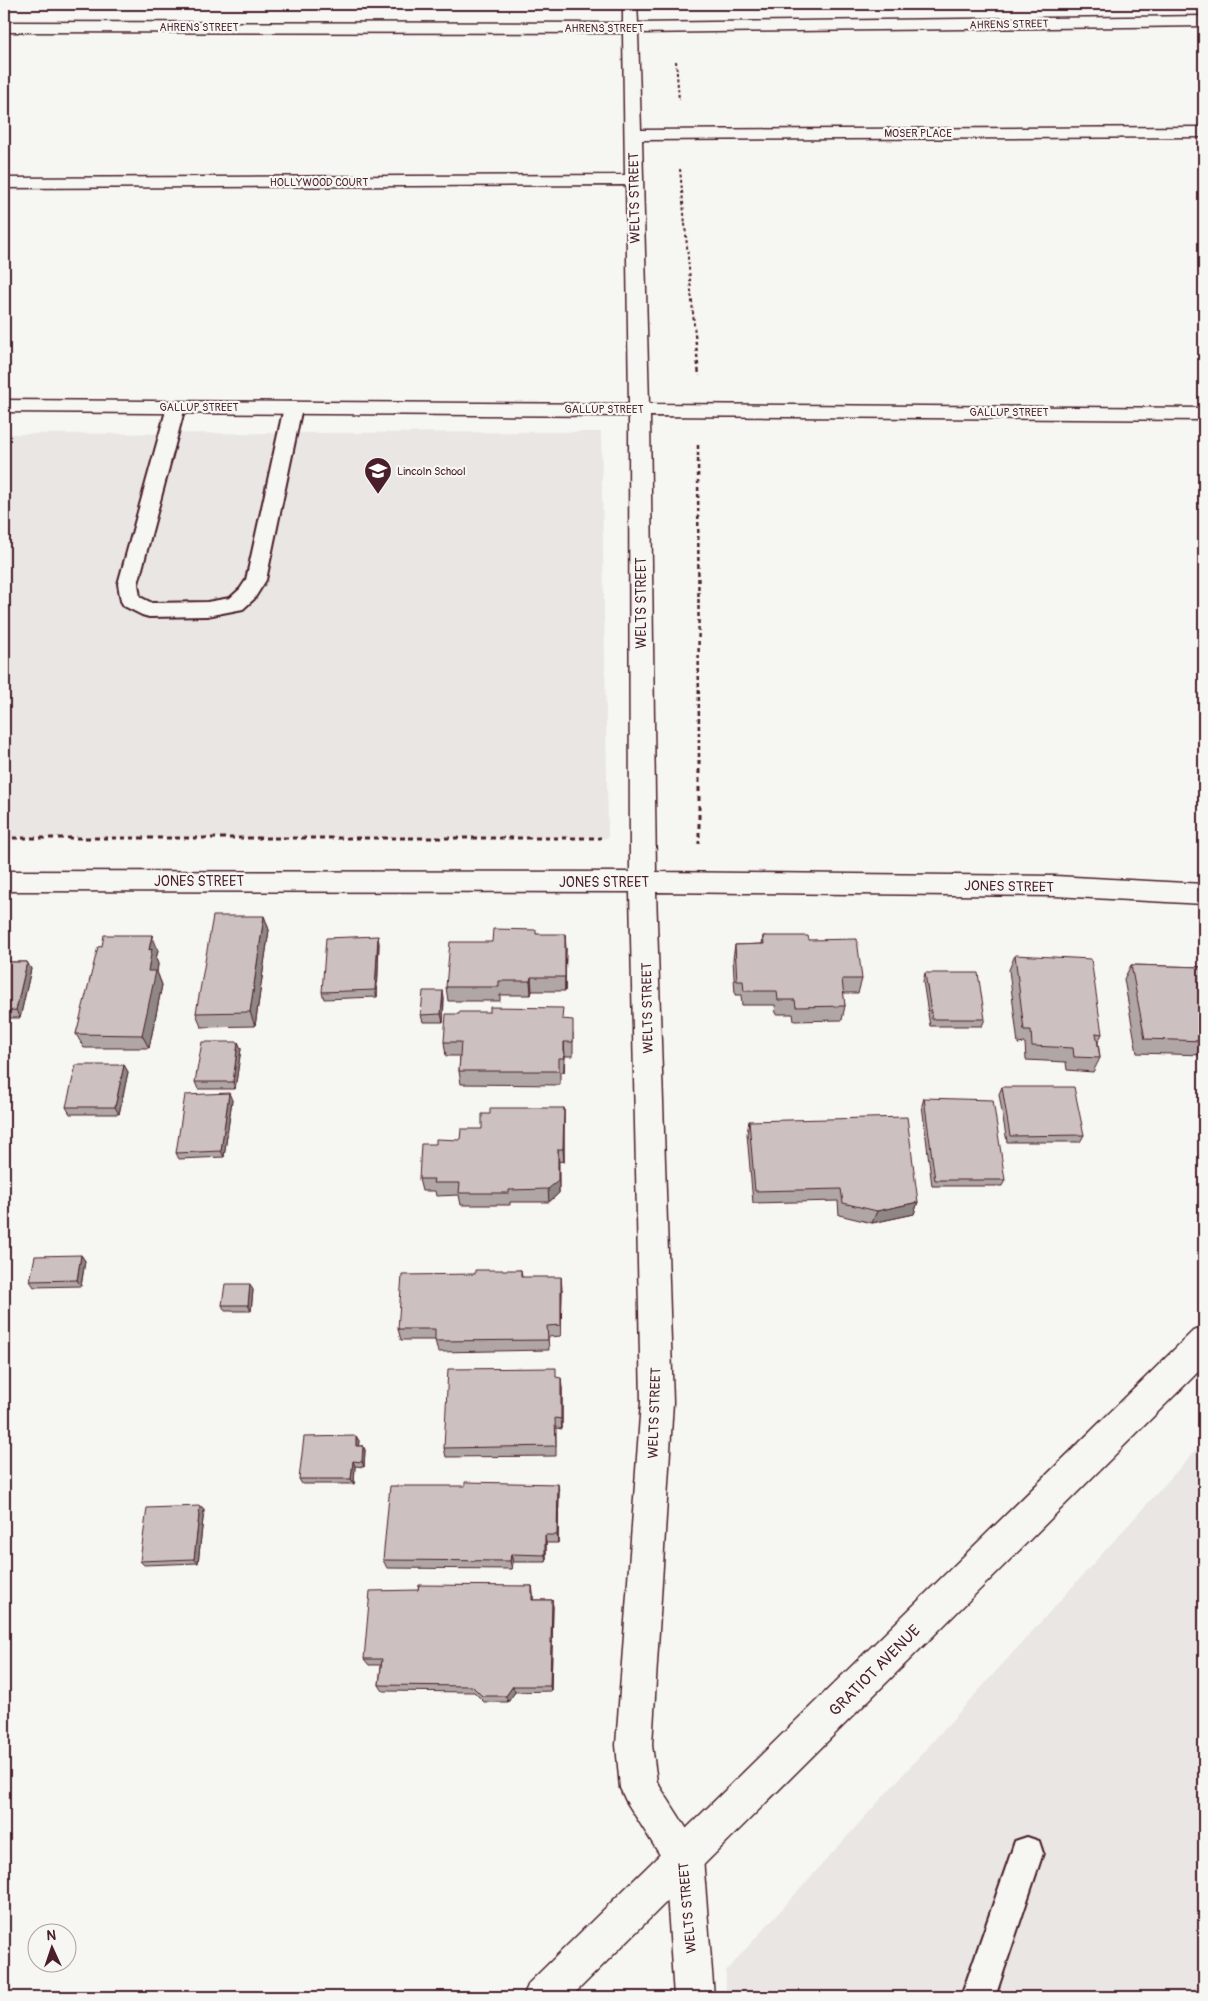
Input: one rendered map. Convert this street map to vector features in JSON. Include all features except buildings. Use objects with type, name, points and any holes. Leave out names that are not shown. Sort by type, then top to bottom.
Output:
[{"type":"street","name":"WELTS STREET","points":[[630,4],[638,409],[643,882],[657,1402],[634,1745],[638,1788],[684,1858],[694,1997]]},
{"type":"street","name":"AHRENS STREET","points":[[4,27],[630,28],[1204,22]]},
{"type":"street","name":"MOSER PLACE","points":[[632,135],[1204,132]]},
{"type":"street","name":"HOLLYWOOD COURT","points":[[4,183],[633,180]]},
{"type":"street","name":"GALLUP STREET","points":[[4,406],[1204,414]]},
{"type":"street","name":"JONES STREET","points":[[4,881],[643,882],[1055,886],[1204,894]]},
{"type":"street","name":"GRATIOT AVENUE","points":[[543,1997],[1184,1364],[1204,1342]]},
{"type":"lane","points":[[176,407],[128,584],[131,601],[149,610],[207,609],[236,604],[248,594],[256,580],[293,407]]},
{"type":"lane","points":[[978,1997],[1027,1853]]},
{"type":"path","points":[[680,168],[700,382]]},
{"type":"path","points":[[698,443],[698,850]]},
{"type":"path","points":[[4,838],[608,838]]},
{"type":"shaded area","points":[[601,432],[608,838],[4,838],[4,434]]},
{"type":"shaded area","points":[[1204,1441],[1204,1997],[726,1997],[726,1971]]},
{"type":"place","name":"Lincoln School","points":[[378,495]]}]
